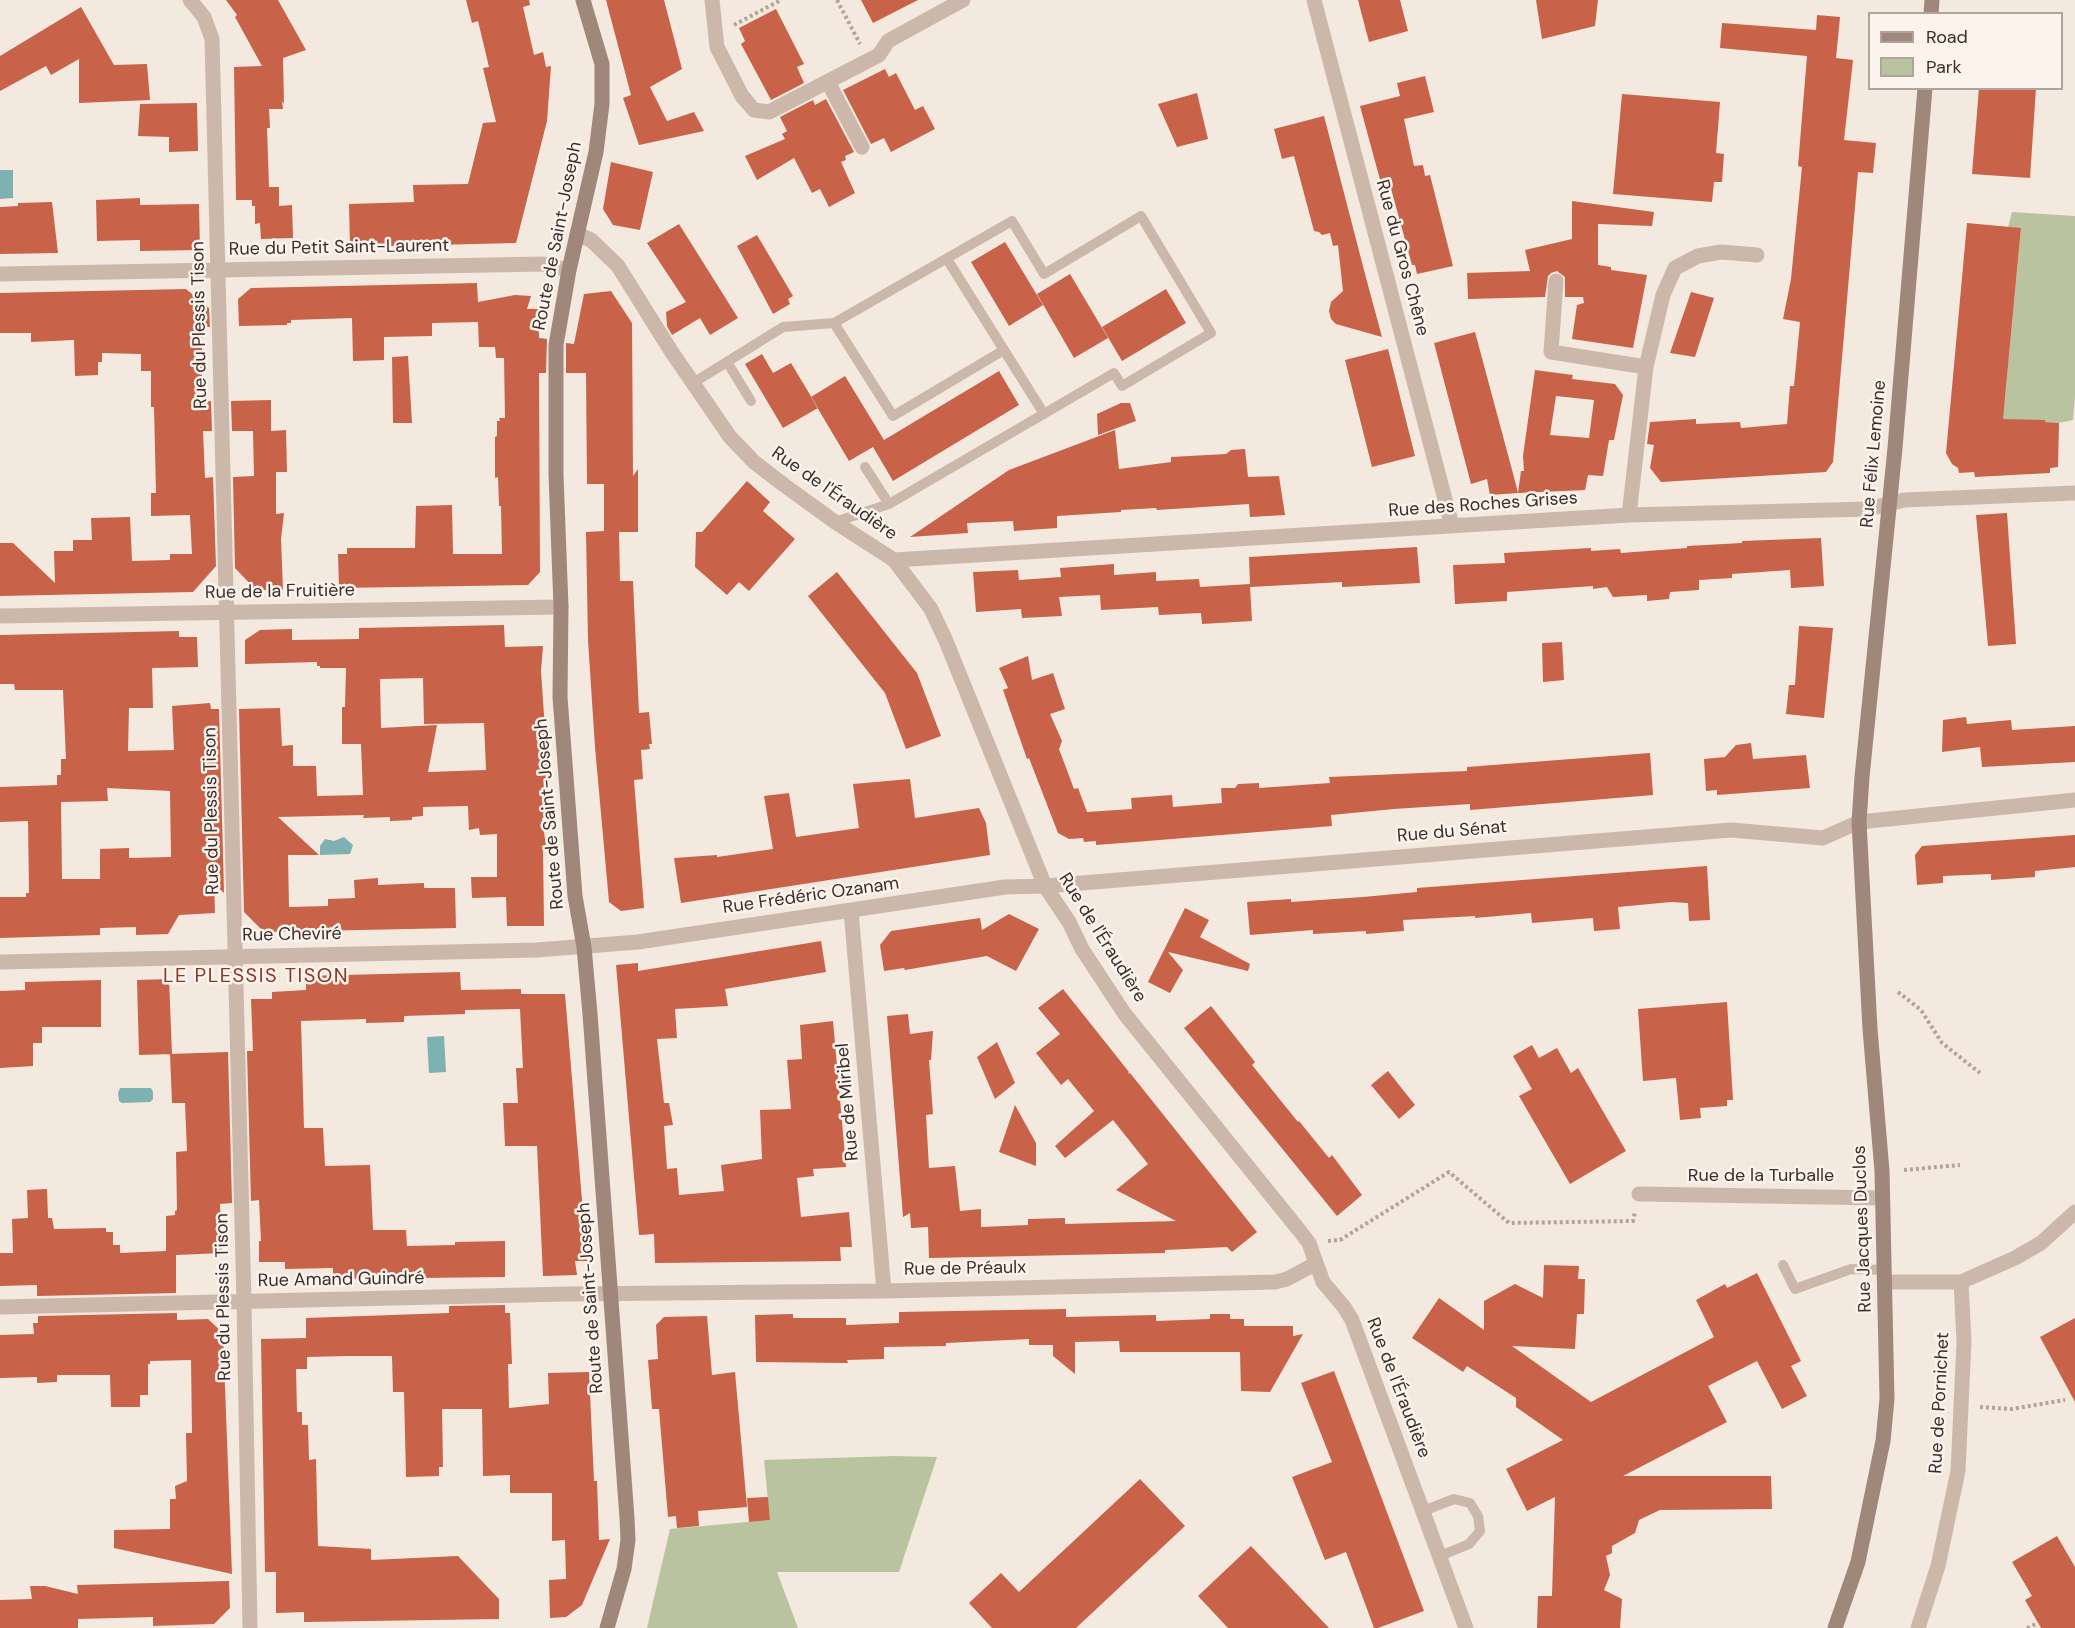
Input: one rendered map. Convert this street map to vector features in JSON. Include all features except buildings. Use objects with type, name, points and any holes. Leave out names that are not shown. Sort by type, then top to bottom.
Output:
[{"type":"street","name":"Rue du Plessis Tison","points":[[190,0],[204,17],[212,39],[250,1628]]},
{"type":"street","name":"Route de Saint-Joseph","points":[[583,0],[602,64],[603,84],[596,152],[569,270],[556,345],[556,475],[561,607],[561,709],[575,896],[584,946],[628,1540],[624,1569],[607,1628]]},
{"type":"street","points":[[712,0],[717,47],[732,77],[742,96],[754,110],[769,112],[879,55],[888,41],[963,0]]},
{"type":"street","name":"Rue du Gros Chêne","points":[[1314,0],[1452,526]]},
{"type":"street","points":[[828,82],[862,147]]},
{"type":"street","name":"Rue Félix Lemoine","points":[[1859,822],[1925,90]]},
{"type":"street","name":"Rue de l'Éraudière","points":[[577,234],[591,240],[618,266],[730,437],[754,462],[835,522],[894,560],[931,609],[1045,886],[1069,922],[1082,949],[1124,1013],[1309,1244],[1323,1282],[1352,1320],[1466,1628]]},
{"type":"street","points":[[1629,515],[1646,367],[1663,295],[1675,268],[1698,256],[1721,252],[1757,255]]},
{"type":"street","name":"Rue du Petit Saint-Laurent","points":[[0,274],[543,264],[569,270]]},
{"type":"street","points":[[1556,281],[1551,352],[1646,367]]},
{"type":"street","name":"Rue des Roches Grises","points":[[894,560],[1629,515],[1869,509],[1904,500],[2075,493]]},
{"type":"street","name":"Rue de la Fruitière","points":[[0,616],[561,607]]},
{"type":"street","name":"Rue du Sénat","points":[[1045,886],[1731,830],[1823,838],[1859,822],[2075,800]]},
{"type":"street","name":"Rue Jacques Duclos","points":[[1835,1628],[1858,1562],[1883,1441],[1887,1399],[1882,1198],[1869,1017],[1859,822]]},
{"type":"street","name":"Rue Frédéric Ozanam","points":[[584,946],[638,942],[1005,887],[1045,886]]},
{"type":"street","name":"Rue de Miribel","points":[[850,910],[884,1291]]},
{"type":"street","name":"Rue Cheviré","points":[[0,962],[526,951],[584,946]]},
{"type":"street","name":"Rue de la Turballe","points":[[1639,1194],[1882,1198]]},
{"type":"street","points":[[1885,1276],[1961,1282],[2015,1258],[2041,1243],[2075,1212]]},
{"type":"street","name":"Rue de Préaulx","points":[[611,1295],[1275,1282],[1287,1280],[1315,1264]]},
{"type":"street","name":"Rue de Pornichet","points":[[1918,1628],[1938,1566],[1958,1471],[1964,1342],[1961,1282]]},
{"type":"street","name":"Rue Amand Guindré","points":[[0,1307],[568,1294],[611,1295]]},
{"type":"lane","points":[[693,383],[783,327],[834,323],[1012,221],[1044,274],[1142,216],[1210,333],[1122,386],[1113,373],[889,504],[835,522]]},
{"type":"lane","points":[[947,259],[1044,414]]},
{"type":"lane","points":[[834,323],[893,416],[1004,350]]},
{"type":"lane","points":[[727,362],[751,401]]},
{"type":"lane","points":[[865,467],[889,504]]},
{"type":"lane","points":[[1784,1265],[1795,1289],[1851,1269],[1885,1276]]},
{"type":"lane","points":[[1423,1511],[1454,1499],[1470,1503],[1478,1516],[1480,1531],[1469,1544],[1440,1556]]},
{"type":"path","points":[[716,34],[781,0]]},
{"type":"path","points":[[837,0],[869,60]]},
{"type":"path","points":[[1898,992],[1921,1010],[1942,1043],[1980,1073]]},
{"type":"path","points":[[1904,1170],[1960,1165]]},
{"type":"path","points":[[1309,1244],[1340,1240],[1449,1172],[1509,1223],[1633,1221],[1639,1194]]},
{"type":"path","points":[[1962,1406],[2011,1409],[2065,1400]]},
{"type":"path","points":[[2027,1628],[2038,1623]]},
{"type":"green space","points":[[2012,212],[2075,216],[2073,420],[2059,423],[2000,419],[2005,398],[2021,229],[2008,227]]},
{"type":"green space","points":[[937,1457],[899,1572],[777,1572],[798,1628],[647,1628],[670,1529],[770,1520],[764,1460]]},
{"type":"water","points":[[0,170],[13,170],[13,198],[0,199]]},
{"type":"water","points":[[344,837],[353,845],[350,854],[320,855],[320,846],[325,839],[334,841]]},
{"type":"water","points":[[444,1036],[446,1072],[429,1073],[427,1037]]},
{"type":"water","points":[[120,1088],[151,1088],[153,1099],[150,1102],[122,1103],[119,1101]]},
{"type":"district","name":"LE PLESSIS TISON","points":[[256,977]]}]
